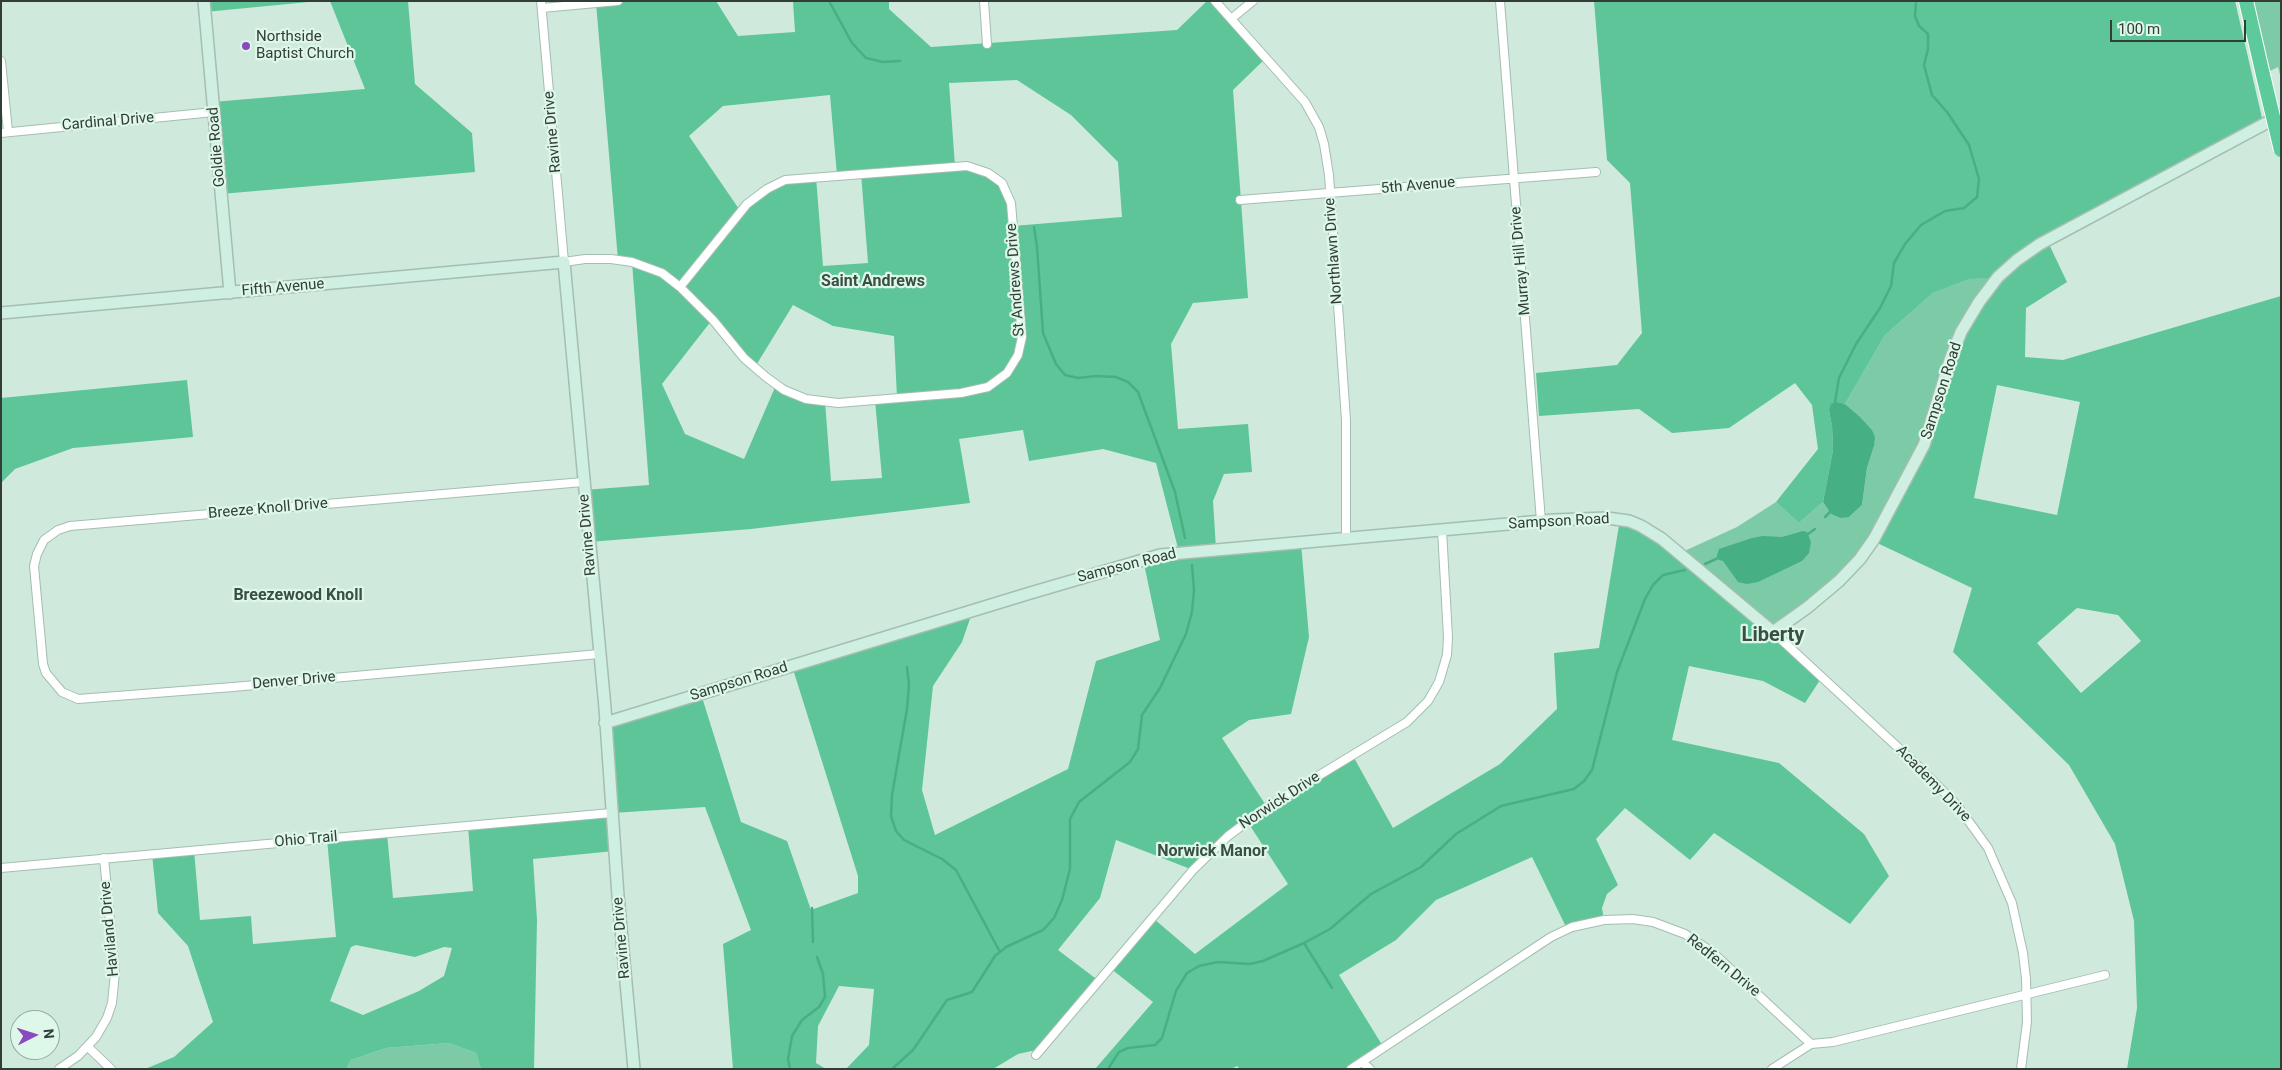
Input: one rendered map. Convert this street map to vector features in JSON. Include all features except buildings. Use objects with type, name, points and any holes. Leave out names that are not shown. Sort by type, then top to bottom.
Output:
[{"type":"highway","points":[[2246,1],[2281,150]]},
{"type":"street","name":"Goldie Road","points":[[204,1],[230,293]]},
{"type":"street","points":[[542,5],[618,1]]},
{"type":"street","points":[[984,1],[987,44]]},
{"type":"street","name":"Northlawn Drive","points":[[1215,1],[1283,75],[1312,113],[1324,144],[1330,193],[1346,420],[1346,538]]},
{"type":"street","points":[[1231,19],[1253,1]]},
{"type":"street","name":"Murray Hill Drive","points":[[1500,1],[1541,521]]},
{"type":"street","name":"Ravine Drive","points":[[542,5],[634,1069]]},
{"type":"street","points":[[1,61],[5,132]]},
{"type":"street","name":"Cardinal Drive","points":[[5,132],[214,112]]},
{"type":"street","name":"Sampson Road","points":[[605,723],[1142,559],[1179,552],[1541,521],[1607,518],[1629,521],[1641,526],[1680,553],[1772,632],[1808,607],[1839,581],[1860,559],[1874,539],[1924,445],[1950,360],[1961,332],[1978,302],[1998,277],[2040,244],[2281,115]]},
{"type":"street","name":"St Andrews Drive","points":[[564,262],[585,259],[632,262],[662,273],[680,287],[713,320],[744,358],[784,390],[806,399],[838,403],[961,393],[988,387],[1007,373],[1018,355],[1022,336],[1011,203],[1002,183],[988,173],[967,166],[861,173],[782,181],[767,188],[747,204],[680,287]]},
{"type":"street","name":"5th Avenue","points":[[1240,200],[1596,172]]},
{"type":"street","name":"Fifth Avenue","points":[[1,313],[564,262]]},
{"type":"street","name":"Breeze Knoll Drive","points":[[39,626],[34,566],[37,554],[44,540],[65,527],[583,482]]},
{"type":"street","name":"Norwick Drive","points":[[1036,1055],[1193,870],[1228,836],[1267,807],[1408,722],[1428,701],[1439,682],[1447,654],[1448,637],[1442,530]]},
{"type":"street","name":"Denver Drive","points":[[39,626],[46,673],[62,692],[78,699],[599,654]]},
{"type":"street","name":"Academy Drive","points":[[1772,632],[1917,765],[1957,805],[1976,829],[1998,869],[2012,903],[2023,954],[2027,1022],[2022,1069]]},
{"type":"street","name":"Ohio Trail","points":[[1,868],[611,813]]},
{"type":"street","name":"Haviland Drive","points":[[59,1069],[88,1047],[106,1018],[114,989],[112,933],[104,858]]},
{"type":"street","name":"Redfern Drive","points":[[1351,1069],[1551,937],[1591,922],[1615,919],[1634,919],[1668,927],[1702,944],[1811,1044]]},
{"type":"street","points":[[1772,1069],[1811,1044],[1833,1042],[2105,975]]},
{"type":"street","points":[[88,1047],[111,1069]]},
{"type":"street","points":[[1362,1062],[1370,1069]]},
{"type":"shaded area","points":[[204,1],[319,1],[205,12]]},
{"type":"shaded area","points":[[330,1],[408,1],[415,84],[472,133],[475,172],[221,194],[213,102],[365,89]]},
{"type":"shaded area","points":[[618,1],[716,1],[738,36],[795,32],[793,1],[889,1],[889,9],[931,47],[1177,30],[1207,1],[1215,1],[1267,57],[1233,90],[1248,298],[1193,303],[1171,344],[1178,429],[1248,424],[1252,472],[1224,474],[1213,501],[1216,549],[1301,543],[1309,637],[1291,714],[1249,720],[1222,738],[1267,807],[1353,756],[1393,828],[1500,764],[1557,709],[1554,653],[1599,648],[1620,519],[1641,526],[1822,677],[1805,703],[1763,681],[1689,666],[1672,740],[1779,763],[1864,834],[1889,876],[1850,924],[1714,833],[1690,860],[1625,808],[1596,839],[1618,885],[1607,894],[1602,908],[1604,920],[1567,929],[1532,857],[1436,900],[1396,940],[1339,975],[1384,1048],[1351,1069],[1240,1069],[1237,1066],[1231,1069],[1095,1069],[1153,1002],[1110,968],[1153,918],[1195,954],[1288,884],[1247,821],[1193,870],[1116,840],[1100,898],[1058,950],[1099,981],[1041,1049],[1018,1054],[993,1069],[846,1069],[869,1045],[874,989],[839,986],[818,1026],[816,1063],[826,1069],[733,1069],[723,944],[751,930],[705,807],[612,813],[614,851],[533,859],[537,920],[534,1069],[481,1069],[476,1053],[449,1043],[386,1048],[351,1060],[346,1069],[145,1069],[174,1057],[213,1022],[188,946],[158,913],[152,854],[194,850],[200,920],[251,916],[253,944],[336,937],[327,839],[387,833],[393,898],[473,891],[468,826],[611,813],[605,723],[701,694],[741,822],[787,841],[811,910],[858,893],[858,876],[792,666],[973,610],[962,642],[933,686],[922,790],[935,835],[1068,769],[1096,661],[1160,640],[1143,559],[1179,552],[1156,463],[1103,449],[1029,461],[1023,430],[959,439],[970,503],[751,529],[589,542],[584,490],[649,485],[632,262],[618,260],[596,3]],"holes":[[[1017,80],[1071,115],[1118,162],[1122,217],[1013,226],[1002,183],[988,173],[955,166],[949,83]],[[830,95],[837,175],[861,173],[868,263],[823,266],[816,177],[785,180],[741,212],[689,136],[723,106]],[[793,305],[833,326],[894,336],[897,398],[875,400],[882,478],[831,481],[825,401],[784,390],[776,385],[744,459],[685,434],[662,384],[712,320],[755,367]],[[356,945],[415,957],[444,947],[452,948],[444,976],[419,991],[363,1015],[330,1001],[351,947]]]},
{"type":"shaded area","points":[[1594,1],[2235,1],[2262,118],[2064,225],[1992,278],[1970,279],[1933,293],[1885,335],[1845,404],[1838,402],[1829,411],[1833,450],[1823,502],[1799,523],[1776,502],[1818,449],[1812,405],[1795,383],[1729,428],[1672,433],[1639,409],[1539,416],[1536,373],[1617,365],[1642,333],[1630,183],[1607,160]]},
{"type":"shaded area","points":[[2253,1],[2281,1],[2281,79],[2278,67],[2270,71]]},
{"type":"shaded area","points":[[2047,240],[2067,282],[2026,308],[2025,357],[2063,360],[2281,296],[2281,1069],[2127,1069],[2137,1008],[2134,921],[2115,844],[2069,765],[1953,652],[1972,588],[1873,541],[1906,483],[1950,360],[1979,302]],"holes":[[[1997,385],[2080,402],[2057,515],[1974,498]],[[2077,608],[2118,615],[2141,641],[2081,693],[2037,643]]]},
{"type":"shaded area","points":[[1998,277],[1932,421],[1860,559],[1776,633],[1680,553],[1737,527],[1776,502],[1799,523],[1823,502],[1831,514],[1849,517],[1862,505],[1867,468],[1874,446],[1872,430],[1845,404],[1885,335],[1933,293],[1970,279]]},
{"type":"shaded area","points":[[187,380],[193,437],[73,448],[15,469],[1,483],[1,398]]},
{"type":"shaded area","points":[[1838,402],[1845,404],[1860,417],[1872,430],[1875,437],[1867,468],[1862,505],[1849,517],[1841,518],[1831,514],[1823,502],[1833,450],[1829,411],[1831,404]]},
{"type":"shaded area","points":[[1803,531],[1807,532],[1811,542],[1809,553],[1802,561],[1758,582],[1747,584],[1738,582],[1723,561],[1716,559],[1719,549],[1752,538],[1763,536],[1782,537]]},
{"type":"shaded area","points":[[449,1043],[476,1053],[481,1069],[346,1069],[351,1060],[386,1048]]},
{"type":"waterway","points":[[829,1],[852,43],[866,58],[883,62],[900,61]]},
{"type":"waterway","points":[[1835,402],[1839,378],[1856,344],[1880,308],[1891,286],[1894,263],[1905,244],[1921,225],[1945,211],[1964,208],[1977,197],[1979,179],[1969,145],[1947,112],[1932,95],[1924,65],[1928,49],[1928,34],[1919,26],[1915,16],[1916,1]]},
{"type":"waterway","points":[[1034,227],[1043,333],[1056,364],[1065,375],[1078,378],[1096,376],[1116,377],[1128,382],[1138,392],[1175,492],[1185,538]]},
{"type":"waterway","points":[[1825,517],[1830,512]]},
{"type":"waterway","points":[[1808,534],[1815,529]]},
{"type":"waterway","points":[[1705,564],[1716,559]]},
{"type":"waterway","points":[[892,1069],[913,1050],[947,1000],[972,992],[995,956],[1006,947],[1043,930],[1054,918],[1062,900],[1070,869],[1070,819],[1079,802],[1130,762],[1138,749],[1142,715],[1160,688],[1186,634],[1192,612],[1194,590],[1192,565]]},
{"type":"waterway","points":[[1108,1069],[1119,1052],[1128,1048],[1155,1045],[1162,1038],[1176,991],[1187,973],[1199,966],[1218,962],[1250,964],[1263,961],[1304,943],[1330,929],[1371,894],[1421,867],[1456,834],[1501,806],[1574,789],[1584,781],[1592,770],[1617,672],[1645,599],[1653,585],[1663,575],[1685,570]]},
{"type":"waterway","points":[[907,667],[909,685],[907,709],[892,795],[891,816],[896,831],[904,840],[942,859],[956,870],[1000,952]]},
{"type":"waterway","points":[[812,908],[813,942]]},
{"type":"waterway","points":[[1304,943],[1332,988]]},
{"type":"waterway","points":[[790,1069],[788,1059],[792,1036],[802,1020],[819,1007],[825,997],[823,974],[817,957]]},
{"type":"place","name":"Northside Baptist Church","points":[[246,46]]},
{"type":"district","name":"Saint Andrews","points":[[873,282]]},
{"type":"district","name":"Breezewood Knoll","points":[[298,596]]},
{"type":"district","name":"Liberty","points":[[1773,636]]},
{"type":"district","name":"Norwick Manor","points":[[1212,852]]}]
